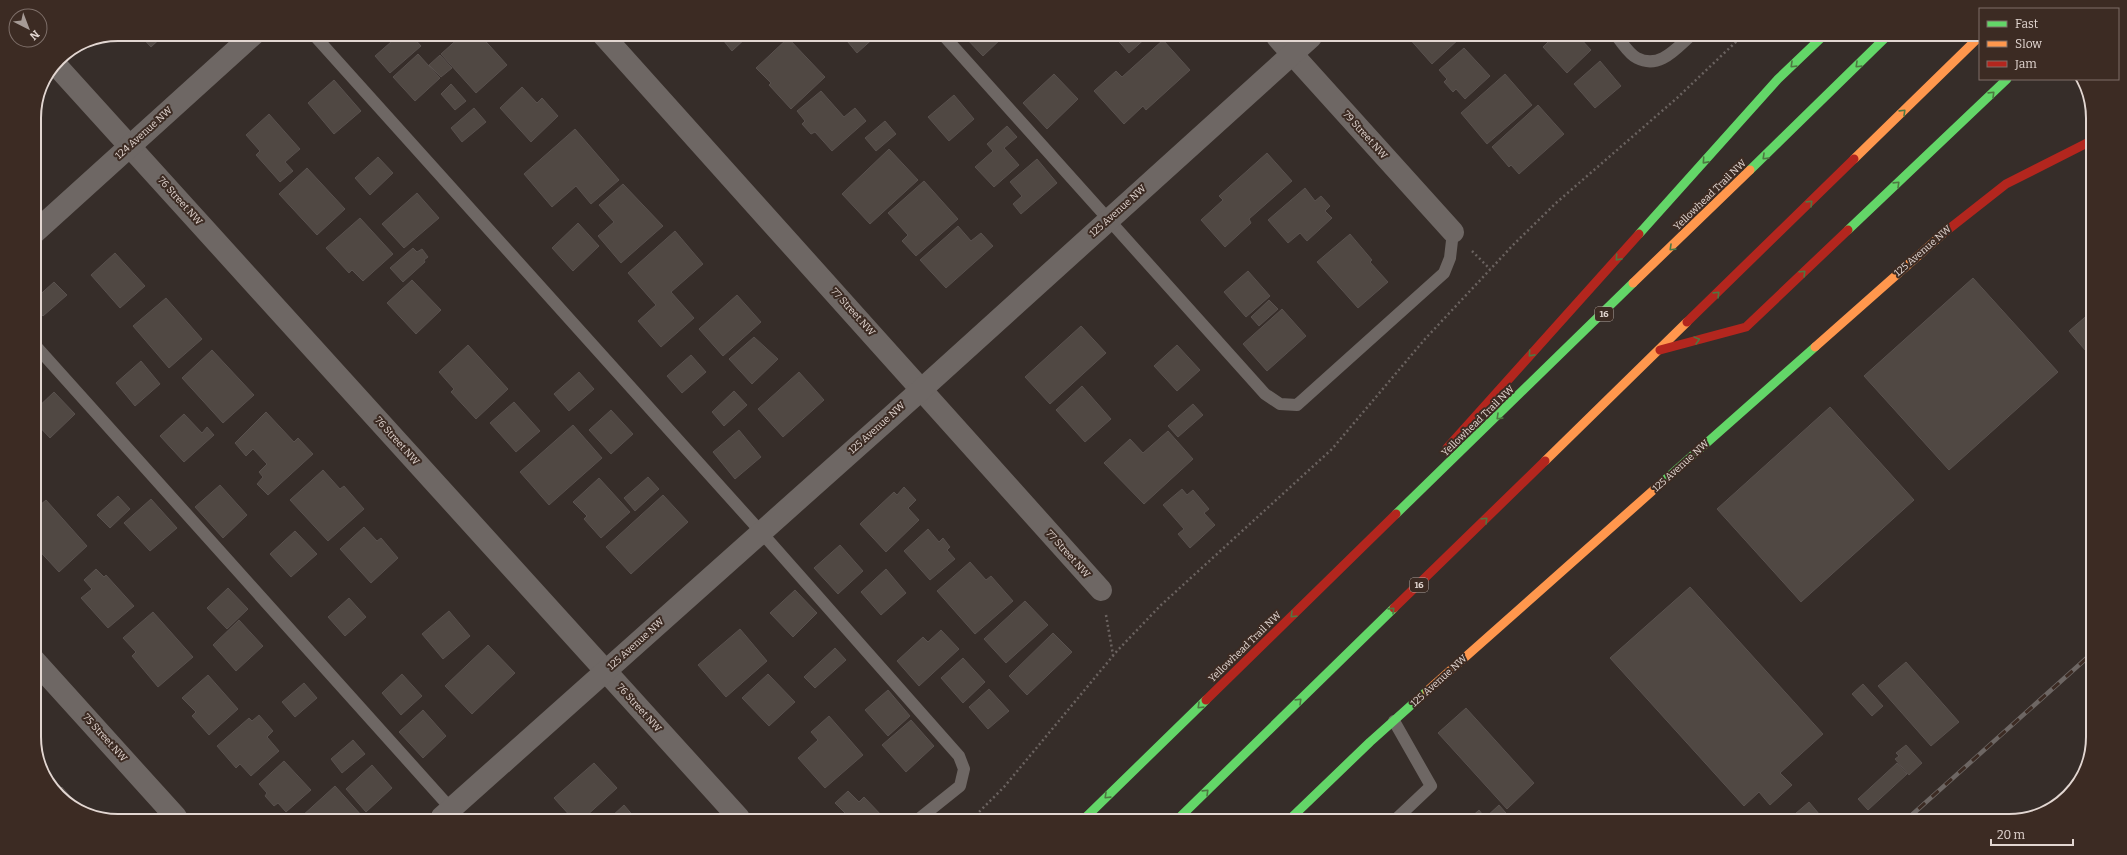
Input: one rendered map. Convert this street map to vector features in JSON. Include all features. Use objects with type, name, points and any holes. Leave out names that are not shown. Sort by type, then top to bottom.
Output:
[{"type":"main road","points":[[1438,458],[1773,85],[1817,41]]},
{"type":"main road","name":"Yellowhead Trail NW","points":[[1089,814],[1543,374],[1882,41]]},
{"type":"main road","name":"16","points":[[1183,814],[1975,41]]},
{"type":"main road","points":[[1659,350],[1746,327],[2006,80]]},
{"type":"main road","name":"125 Avenue NW","points":[[1295,814],[1394,721],[1946,230],[2006,184],[2086,144]]},
{"type":"main road","points":[[1321,588],[1428,470]]},
{"type":"street","name":"124 Avenue NW","points":[[41,227],[246,41]]},
{"type":"street","name":"77 Street NW","points":[[608,41],[922,388],[1101,590]]},
{"type":"street","name":"79 Street NW","points":[[1280,41],[1454,232]]},
{"type":"street","name":"125 Avenue NW","points":[[451,814],[606,672],[1307,41]]},
{"type":"street","name":"76 Street NW","points":[[59,68],[735,814]]},
{"type":"street","name":"75 Street NW","points":[[41,668],[173,814]]},
{"type":"lane","points":[[319,41],[761,532],[959,756],[964,769],[960,786],[925,814]]},
{"type":"lane","points":[[949,41],[1265,394],[1280,404],[1297,405],[1444,273],[1450,258],[1454,232]]},
{"type":"lane","points":[[1621,41],[1636,58],[1648,62],[1666,58],[1685,41]]},
{"type":"lane","points":[[41,352],[449,814]]},
{"type":"lane","points":[[1394,721],[1431,786],[1401,814]]},
{"type":"path","points":[[976,814],[1004,787],[1114,656],[1160,606],[1332,449],[1425,339],[1514,244],[1556,203],[1677,98],[1737,41]]},
{"type":"path","points":[[1101,590],[1114,656]]},
{"type":"building","points":[[145,41],[157,41],[151,47]]},
{"type":"building","points":[[392,41],[416,41],[421,46],[390,73],[375,56]]},
{"type":"building","points":[[455,41],[485,41],[507,65],[476,93],[441,54]]},
{"type":"building","points":[[724,41],[743,41],[732,51]]},
{"type":"building","points":[[785,41],[791,41],[825,77],[791,109],[769,85],[771,83],[756,68]]},
{"type":"building","points":[[847,41],[870,41],[857,53]]},
{"type":"building","points":[[969,41],[999,41],[983,56]]},
{"type":"building","points":[[1118,41],[1142,41],[1129,53]]},
{"type":"building","points":[[1162,41],[1164,41],[1190,70],[1146,110],[1143,106],[1124,124],[1094,91],[1116,71],[1122,77]]},
{"type":"building","points":[[1412,41],[1457,41],[1432,64]]},
{"type":"building","points":[[1549,41],[1583,41],[1591,50],[1567,73],[1543,47]]},
{"type":"building","points":[[1464,48],[1490,76],[1465,99],[1456,89],[1453,92],[1444,82],[1447,79],[1439,70]]},
{"type":"building","points":[[418,54],[440,78],[415,101],[393,77]]},
{"type":"building","points":[[440,55],[452,68],[441,77],[429,65]]},
{"type":"building","points":[[1600,61],[1621,86],[1595,108],[1574,84]]},
{"type":"building","points":[[1054,74],[1078,99],[1047,129],[1023,103]]},
{"type":"building","points":[[1505,74],[1532,105],[1487,144],[1461,113]]},
{"type":"building","points":[[334,80],[361,111],[334,134],[308,103]]},
{"type":"building","points":[[451,84],[466,101],[455,110],[441,94]]},
{"type":"building","points":[[522,87],[537,103],[542,98],[558,116],[531,142],[500,108]]},
{"type":"building","points":[[821,91],[844,117],[855,108],[866,121],[832,151],[815,132],[811,134],[802,124],[805,121],[797,111]]},
{"type":"building","points":[[954,95],[974,119],[949,141],[928,117]]},
{"type":"building","points":[[1538,105],[1564,134],[1519,174],[1511,165],[1509,167],[1492,147]]},
{"type":"building","points":[[474,108],[486,122],[462,142],[451,128]]},
{"type":"building","points":[[269,114],[300,149],[285,162],[293,171],[280,182],[256,155],[260,151],[246,135]]},
{"type":"building","points":[[885,121],[896,134],[876,151],[865,138]]},
{"type":"building","points":[[1007,126],[1017,137],[1004,148],[1019,165],[994,187],[975,167],[993,151],[987,144]]},
{"type":"building","points":[[575,129],[619,180],[591,204],[576,186],[552,207],[524,174]]},
{"type":"building","points":[[889,149],[918,180],[870,224],[842,194]]},
{"type":"building","points":[[1267,153],[1292,181],[1249,219],[1251,223],[1225,247],[1201,220],[1223,200],[1219,196]]},
{"type":"building","points":[[378,157],[393,173],[370,195],[355,178]]},
{"type":"building","points":[[1037,159],[1057,183],[1021,214],[1013,204],[1022,196],[1010,182]]},
{"type":"building","points":[[307,168],[345,209],[317,235],[279,194]]},
{"type":"building","points":[[924,181],[958,219],[916,256],[902,241],[908,235],[888,213]]},
{"type":"building","points":[[623,184],[663,226],[621,263],[598,236],[614,222],[599,205]]},
{"type":"building","points":[[1305,188],[1315,201],[1321,196],[1330,206],[1325,211],[1332,218],[1307,241],[1300,233],[1288,243],[1268,220]]},
{"type":"building","points":[[417,193],[439,218],[404,248],[382,224]]},
{"type":"building","points":[[360,218],[393,254],[363,281],[352,270],[349,273],[326,248]]},
{"type":"building","points":[[578,223],[599,246],[573,271],[552,248]]},
{"type":"building","points":[[958,226],[971,241],[981,233],[993,246],[946,288],[920,260]]},
{"type":"building","points":[[675,231],[703,264],[671,292],[694,318],[661,347],[638,321],[656,305],[628,273]]},
{"type":"building","points":[[1350,234],[1372,260],[1370,262],[1388,282],[1358,308],[1317,262]]},
{"type":"building","points":[[413,248],[417,252],[422,249],[428,257],[424,260],[425,262],[403,282],[390,268]]},
{"type":"building","points":[[115,253],[145,286],[120,308],[91,275]]},
{"type":"building","points":[[1248,271],[1270,296],[1246,317],[1224,292]]},
{"type":"building","points":[[1973,278],[2058,372],[1949,470],[1864,376]]},
{"type":"building","points":[[412,280],[441,310],[416,334],[387,303]]},
{"type":"building","points":[[54,282],[67,295],[43,316],[41,314],[41,294]]},
{"type":"building","points":[[737,295],[761,322],[723,356],[699,329]]},
{"type":"building","points":[[166,298],[202,339],[169,368],[133,326]]},
{"type":"building","points":[[1269,300],[1278,309],[1259,326],[1251,317]]},
{"type":"building","points":[[1282,309],[1306,336],[1267,371],[1243,344]]},
{"type":"building","points":[[2086,316],[2086,351],[2069,331]]},
{"type":"building","points":[[1081,326],[1106,353],[1050,404],[1025,377]]},
{"type":"building","points":[[754,337],[778,359],[752,384],[729,359]]},
{"type":"building","points":[[468,345],[508,389],[476,419],[451,392],[454,389],[439,372]]},
{"type":"building","points":[[1177,345],[1200,370],[1177,391],[1154,366]]},
{"type":"building","points":[[212,350],[254,395],[223,423],[182,378]]},
{"type":"building","points":[[691,355],[706,372],[682,393],[667,376]]},
{"type":"building","points":[[141,361],[160,384],[135,406],[116,383]]},
{"type":"building","points":[[579,372],[594,389],[569,411],[554,394]]},
{"type":"building","points":[[799,372],[824,400],[783,437],[758,409]]},
{"type":"building","points":[[1082,386],[1111,419],[1085,442],[1056,410]]},
{"type":"building","points":[[734,391],[747,405],[724,426],[712,412]]},
{"type":"building","points":[[54,392],[75,414],[50,438],[41,428],[41,404]]},
{"type":"building","points":[[514,402],[540,431],[516,452],[490,423]]},
{"type":"building","points":[[1193,404],[1203,415],[1178,437],[1168,426]]},
{"type":"building","points":[[1830,407],[1914,500],[1801,602],[1717,509]]},
{"type":"building","points":[[611,410],[633,434],[611,454],[589,430]]},
{"type":"building","points":[[266,412],[294,442],[298,438],[313,454],[268,495],[257,484],[263,477],[259,472],[267,464],[253,449],[246,456],[235,443]]},
{"type":"building","points":[[184,414],[202,433],[207,427],[214,435],[184,462],[160,436]]},
{"type":"building","points":[[573,425],[602,458],[549,505],[520,472]]},
{"type":"building","points":[[739,430],[761,457],[735,479],[713,452]]},
{"type":"building","points":[[1168,431],[1193,459],[1144,504],[1104,463],[1130,439],[1143,453]]},
{"type":"building","points":[[323,470],[340,489],[344,486],[364,509],[328,541],[290,500]]},
{"type":"building","points":[[648,477],[659,489],[635,511],[624,498]]},
{"type":"building","points":[[599,478],[630,512],[601,538],[584,519],[587,516],[573,502]]},
{"type":"building","points":[[220,485],[247,515],[223,538],[195,507]]},
{"type":"building","points":[[904,487],[916,500],[908,508],[919,520],[886,552],[860,524],[894,492],[897,495]]},
{"type":"building","points":[[1182,489],[1187,495],[1193,490],[1209,509],[1204,513],[1215,525],[1190,548],[1178,534],[1184,529],[1163,505]]},
{"type":"building","points":[[663,495],[688,522],[631,574],[606,547]]},
{"type":"building","points":[[118,496],[130,509],[110,528],[97,515]]},
{"type":"building","points":[[151,499],[177,528],[150,551],[124,523]]},
{"type":"building","points":[[46,500],[87,546],[59,572],[41,553],[41,504]]},
{"type":"building","points":[[364,527],[377,541],[381,538],[398,558],[371,583],[340,549]]},
{"type":"building","points":[[928,529],[939,542],[943,538],[950,547],[947,550],[955,559],[930,580],[904,551]]},
{"type":"building","points":[[295,531],[317,554],[291,577],[270,554]]},
{"type":"building","points":[[840,545],[863,571],[838,594],[814,568]]},
{"type":"building","points":[[970,562],[986,580],[991,576],[1013,601],[975,634],[937,591]]},
{"type":"building","points":[[96,569],[104,577],[106,575],[134,606],[108,628],[81,598],[92,589],[84,580]]},
{"type":"building","points":[[886,569],[906,593],[881,615],[861,592]]},
{"type":"building","points":[[1690,587],[1823,734],[1780,773],[1792,785],[1770,805],[1759,792],[1744,806],[1610,658]]},
{"type":"building","points":[[228,588],[248,609],[227,629],[207,608]]},
{"type":"building","points":[[795,590],[817,613],[793,637],[770,613]]},
{"type":"building","points":[[349,598],[366,617],[345,636],[328,617]]},
{"type":"building","points":[[1025,601],[1048,625],[1006,663],[984,639]]},
{"type":"building","points":[[449,611],[470,636],[443,659],[422,634]]},
{"type":"building","points":[[153,612],[193,657],[158,687],[132,656],[136,652],[123,638]]},
{"type":"building","points":[[239,620],[263,646],[236,671],[213,645]]},
{"type":"building","points":[[740,629],[767,661],[726,697],[698,665]]},
{"type":"building","points":[[941,630],[959,649],[919,686],[897,661],[923,637],[928,642]]},
{"type":"building","points":[[1053,633],[1072,652],[1027,695],[1009,676]]},
{"type":"building","points":[[488,645],[515,673],[472,714],[445,686]]},
{"type":"building","points":[[835,648],[846,660],[815,688],[804,677]]},
{"type":"building","points":[[963,658],[985,682],[963,703],[941,678]]},
{"type":"building","points":[[1906,662],[1959,722],[1931,746],[1878,686]]},
{"type":"building","points":[[402,674],[422,696],[401,715],[382,693]]},
{"type":"building","points":[[768,674],[795,702],[769,726],[742,698]]},
{"type":"building","points":[[208,675],[238,709],[209,735],[192,716],[196,712],[182,698]]},
{"type":"building","points":[[304,683],[317,698],[295,717],[282,702]]},
{"type":"building","points":[[1863,684],[1883,706],[1872,716],[1852,694]]},
{"type":"building","points":[[989,689],[1009,711],[988,729],[969,707]]},
{"type":"building","points":[[888,690],[910,716],[888,736],[865,710]]},
{"type":"building","points":[[1466,708],[1534,783],[1507,809],[1438,733]]},
{"type":"building","points":[[423,710],[446,736],[423,758],[399,732]]},
{"type":"building","points":[[259,715],[273,731],[267,737],[279,751],[251,776],[240,764],[236,768],[217,746],[249,718],[252,721]]},
{"type":"building","points":[[829,716],[863,755],[825,788],[798,758],[818,740],[811,732]]},
{"type":"building","points":[[911,720],[934,746],[906,772],[882,745]]},
{"type":"building","points":[[353,740],[365,754],[342,773],[331,759]]},
{"type":"building","points":[[1906,745],[1922,763],[1909,775],[1895,759],[1899,756],[1896,753]]},
{"type":"building","points":[[284,761],[311,790],[286,812],[278,803],[274,806],[265,796],[267,793],[259,784]]},
{"type":"building","points":[[594,763],[617,788],[588,814],[568,814],[554,798]]},
{"type":"building","points":[[1897,763],[1907,774],[1868,810],[1858,799]]},
{"type":"building","points":[[372,765],[392,788],[366,812],[346,789]]},
{"type":"building","points":[[335,786],[360,814],[304,814]]},
{"type":"building","points":[[62,787],[73,799],[67,795],[60,788]]},
{"type":"building","points":[[848,791],[859,802],[864,797],[880,814],[846,814],[835,803]]},
{"type":"building","points":[[1809,802],[1819,814],[1795,814]]},
{"type":"building","points":[[624,805],[632,814],[614,814]]},
{"type":"building","points":[[1499,805],[1507,814],[1489,814]]},
{"type":"building","points":[[1479,810],[1482,814],[1475,814]]},
{"type":"railway","points":[[1913,814],[2086,659]]},
{"type":"traffic: fast","points":[[1639,234],[1778,79],[1818,41]]},
{"type":"traffic: fast","points":[[1750,170],[1882,41]]},
{"type":"traffic: fast","points":[[1848,230],[2006,80]]},
{"type":"traffic: fast","points":[[1396,514],[1633,283]]},
{"type":"traffic: fast","points":[[1658,486],[1815,347]]},
{"type":"traffic: fast","points":[[1183,814],[1394,608]]},
{"type":"traffic: fast","points":[[1295,814],[1370,742],[1427,691]]},
{"type":"traffic: fast","points":[[1089,814],[1206,700]]},
{"type":"traffic: slow","points":[[1854,159],[1975,41]]},
{"type":"traffic: slow","points":[[1633,283],[1750,170]]},
{"type":"traffic: slow","points":[[1815,347],[1945,232]]},
{"type":"traffic: slow","points":[[1545,461],[1687,322]]},
{"type":"traffic: slow","points":[[1427,691],[1658,486]]},
{"type":"traffic: jam","points":[[1945,232],[2006,184],[2086,144]]},
{"type":"traffic: jam","points":[[1687,322],[1854,159]]},
{"type":"traffic: jam","points":[[1660,350],[1746,327],[1848,230]]},
{"type":"traffic: jam","points":[[1447,448],[1639,234]]},
{"type":"traffic: jam","points":[[1394,608],[1545,461]]},
{"type":"traffic: jam","points":[[1206,700],[1396,514]]}]
